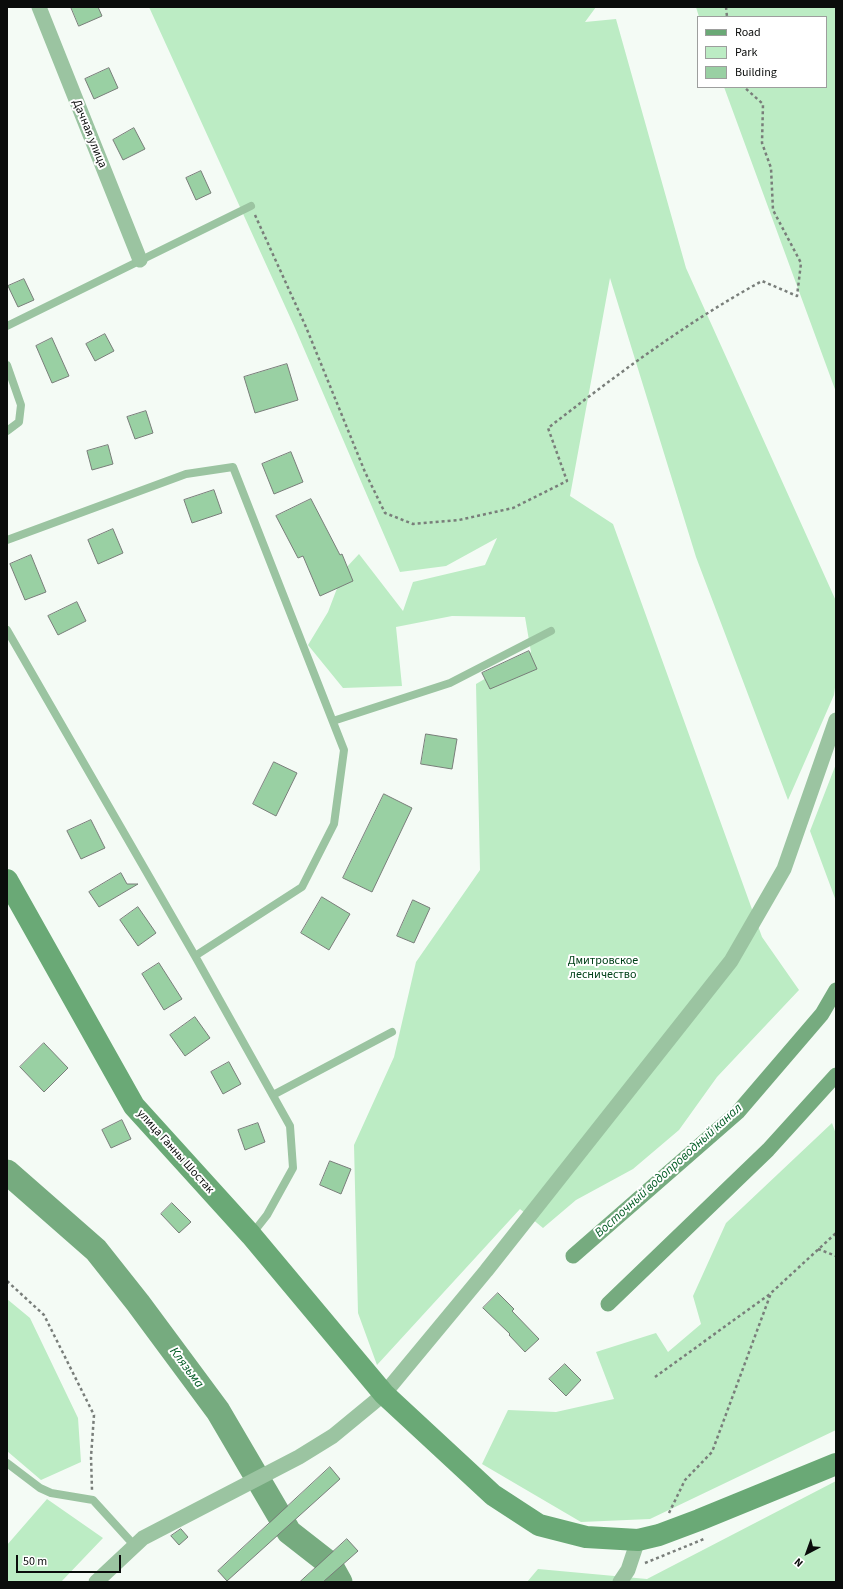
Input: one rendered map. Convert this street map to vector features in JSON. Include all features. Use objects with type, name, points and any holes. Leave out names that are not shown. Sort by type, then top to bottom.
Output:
[{"type":"main road","name":"улица Ганны Шостак","points":[[7,880],[134,1106],[251,1235],[384,1394],[493,1495],[539,1525],[586,1537],[638,1540],[659,1535],[836,1464]]},
{"type":"street","name":"Дачная улица","points":[[39,7],[140,260]]},
{"type":"street","points":[[96,1582],[143,1538],[300,1457],[333,1436],[384,1394],[486,1271],[731,961],[784,869],[836,720]]},
{"type":"street","points":[[620,1582],[628,1570],[638,1540]]},
{"type":"lane","points":[[7,326],[251,206]]},
{"type":"lane","points":[[7,365],[21,405],[19,422],[7,431]]},
{"type":"lane","points":[[7,540],[186,474],[233,467],[344,750],[334,824],[302,887],[195,956]]},
{"type":"lane","points":[[7,630],[195,956],[290,1126],[293,1168],[267,1215],[251,1235]]},
{"type":"lane","points":[[333,721],[450,683],[551,631]]},
{"type":"lane","points":[[273,1096],[392,1032]]},
{"type":"lane","points":[[7,1463],[40,1488],[51,1493],[93,1500],[134,1545]]},
{"type":"path","points":[[251,206],[306,327],[365,472],[385,513],[413,524],[459,520],[513,508],[567,481],[548,428],[610,379],[725,301],[762,281],[797,296],[801,263],[772,210],[772,168],[762,143],[763,104],[745,88]]},
{"type":"path","points":[[655,1377],[771,1293],[836,1233]]},
{"type":"path","points":[[818,1249],[836,1256]]},
{"type":"path","points":[[7,1281],[44,1314],[94,1415],[91,1457],[93,1500]]},
{"type":"path","points":[[659,1535],[685,1480],[712,1452],[771,1293]]},
{"type":"green space","name":"Дмитровское лесничество","points":[[149,7],[596,7],[585,22],[616,19],[686,268],[836,601],[836,680],[834,695],[788,800],[696,557],[610,278],[570,496],[613,524],[762,937],[799,990],[717,1077],[679,1130],[633,1169],[576,1200],[543,1228],[520,1209],[377,1365],[358,1313],[354,1145],[394,1057],[416,962],[480,870],[476,684],[531,652],[525,617],[452,616],[396,627],[402,686],[343,688],[308,645],[328,612],[344,570],[359,554],[403,611],[413,582],[485,565],[497,538],[446,566],[400,572],[295,328]]},
{"type":"green space","points":[[696,7],[836,7],[836,392],[724,88],[827,88],[827,16],[699,16]]},
{"type":"green space","points":[[836,764],[836,901],[810,831]]},
{"type":"green space","points":[[832,1123],[836,1134],[836,1430],[650,1519],[581,1522],[482,1464],[508,1410],[556,1412],[614,1399],[596,1352],[656,1333],[668,1352],[701,1324],[693,1296],[726,1223]]},
{"type":"green space","points":[[7,1299],[30,1318],[78,1418],[81,1462],[41,1480],[7,1451]]},
{"type":"green space","points":[[836,1481],[836,1582],[527,1582],[538,1569],[647,1579]]},
{"type":"green space","points":[[47,1499],[103,1538],[61,1582],[7,1582],[7,1545]]},
{"type":"building","points":[[71,7],[98,7],[102,16],[79,26]]},
{"type":"building","points":[[109,68],[118,88],[94,99],[85,79]]},
{"type":"building","points":[[134,128],[145,149],[123,160],[113,140]]},
{"type":"building","points":[[201,171],[211,193],[196,200],[186,178]]},
{"type":"building","points":[[24,279],[34,300],[18,307],[8,286]]},
{"type":"building","points":[[105,334],[114,351],[95,361],[86,344]]},
{"type":"building","points":[[52,338],[69,376],[52,383],[36,346]]},
{"type":"building","points":[[287,364],[298,400],[255,413],[244,377]]},
{"type":"building","points":[[146,411],[153,433],[135,439],[127,417]]},
{"type":"building","points":[[108,445],[113,464],[92,470],[87,451]]},
{"type":"building","points":[[291,452],[303,482],[274,494],[262,464]]},
{"type":"building","points":[[214,490],[222,513],[192,523],[184,500]]},
{"type":"building","points":[[311,499],[340,555],[342,554],[353,581],[320,596],[303,556],[298,558],[276,516]]},
{"type":"building","points":[[113,529],[123,553],[98,564],[88,540]]},
{"type":"building","points":[[31,555],[46,592],[25,600],[10,564]]},
{"type":"building","points":[[77,602],[86,621],[58,635],[48,616]]},
{"type":"building","points":[[529,651],[537,669],[490,689],[482,673]]},
{"type":"building","points":[[426,734],[457,739],[452,769],[421,764]]},
{"type":"building","points":[[274,762],[297,773],[276,816],[253,804]]},
{"type":"building","points":[[384,794],[412,808],[372,892],[343,878]]},
{"type":"building","points":[[91,820],[105,848],[81,859],[67,831]]},
{"type":"building","points":[[121,873],[127,884],[138,884],[99,907],[89,892]]},
{"type":"building","points":[[322,897],[350,914],[329,950],[301,933]]},
{"type":"building","points":[[413,900],[430,908],[414,943],[397,936]]},
{"type":"building","points":[[138,907],[156,933],[138,946],[120,920]]},
{"type":"building","points":[[159,963],[182,999],[164,1010],[142,974]]},
{"type":"building","points":[[195,1017],[210,1038],[185,1056],[170,1035]]},
{"type":"building","points":[[44,1043],[68,1068],[44,1092],[20,1067]]},
{"type":"building","points":[[229,1062],[241,1084],[223,1094],[211,1072]]},
{"type":"building","points":[[122,1120],[131,1139],[111,1148],[102,1130]]},
{"type":"building","points":[[258,1123],[265,1142],[245,1150],[238,1130]]},
{"type":"building","points":[[330,1161],[351,1169],[341,1194],[320,1185]]},
{"type":"building","points":[[172,1203],[191,1222],[179,1233],[161,1214]]},
{"type":"building","points":[[498,1293],[514,1309],[512,1311],[539,1339],[525,1352],[509,1335],[510,1334],[483,1308]]},
{"type":"building","points":[[565,1364],[581,1380],[566,1396],[549,1379]]},
{"type":"building","points":[[330,1467],[340,1479],[227,1581],[218,1571]]},
{"type":"building","points":[[181,1529],[188,1537],[179,1545],[171,1536]]},
{"type":"building","points":[[347,1539],[358,1551],[323,1582],[300,1582]]},
{"type":"waterway","name":"Восточный водопроводный канал","points":[[573,1256],[738,1112],[822,1014],[836,990]]},
{"type":"waterway","name":"Восточный водопроводный канал","points":[[608,1304],[768,1150],[836,1075]]},
{"type":"waterway","name":"Клязьма","points":[[7,1172],[96,1250],[138,1303],[218,1411],[289,1532],[330,1564],[340,1582]]}]
